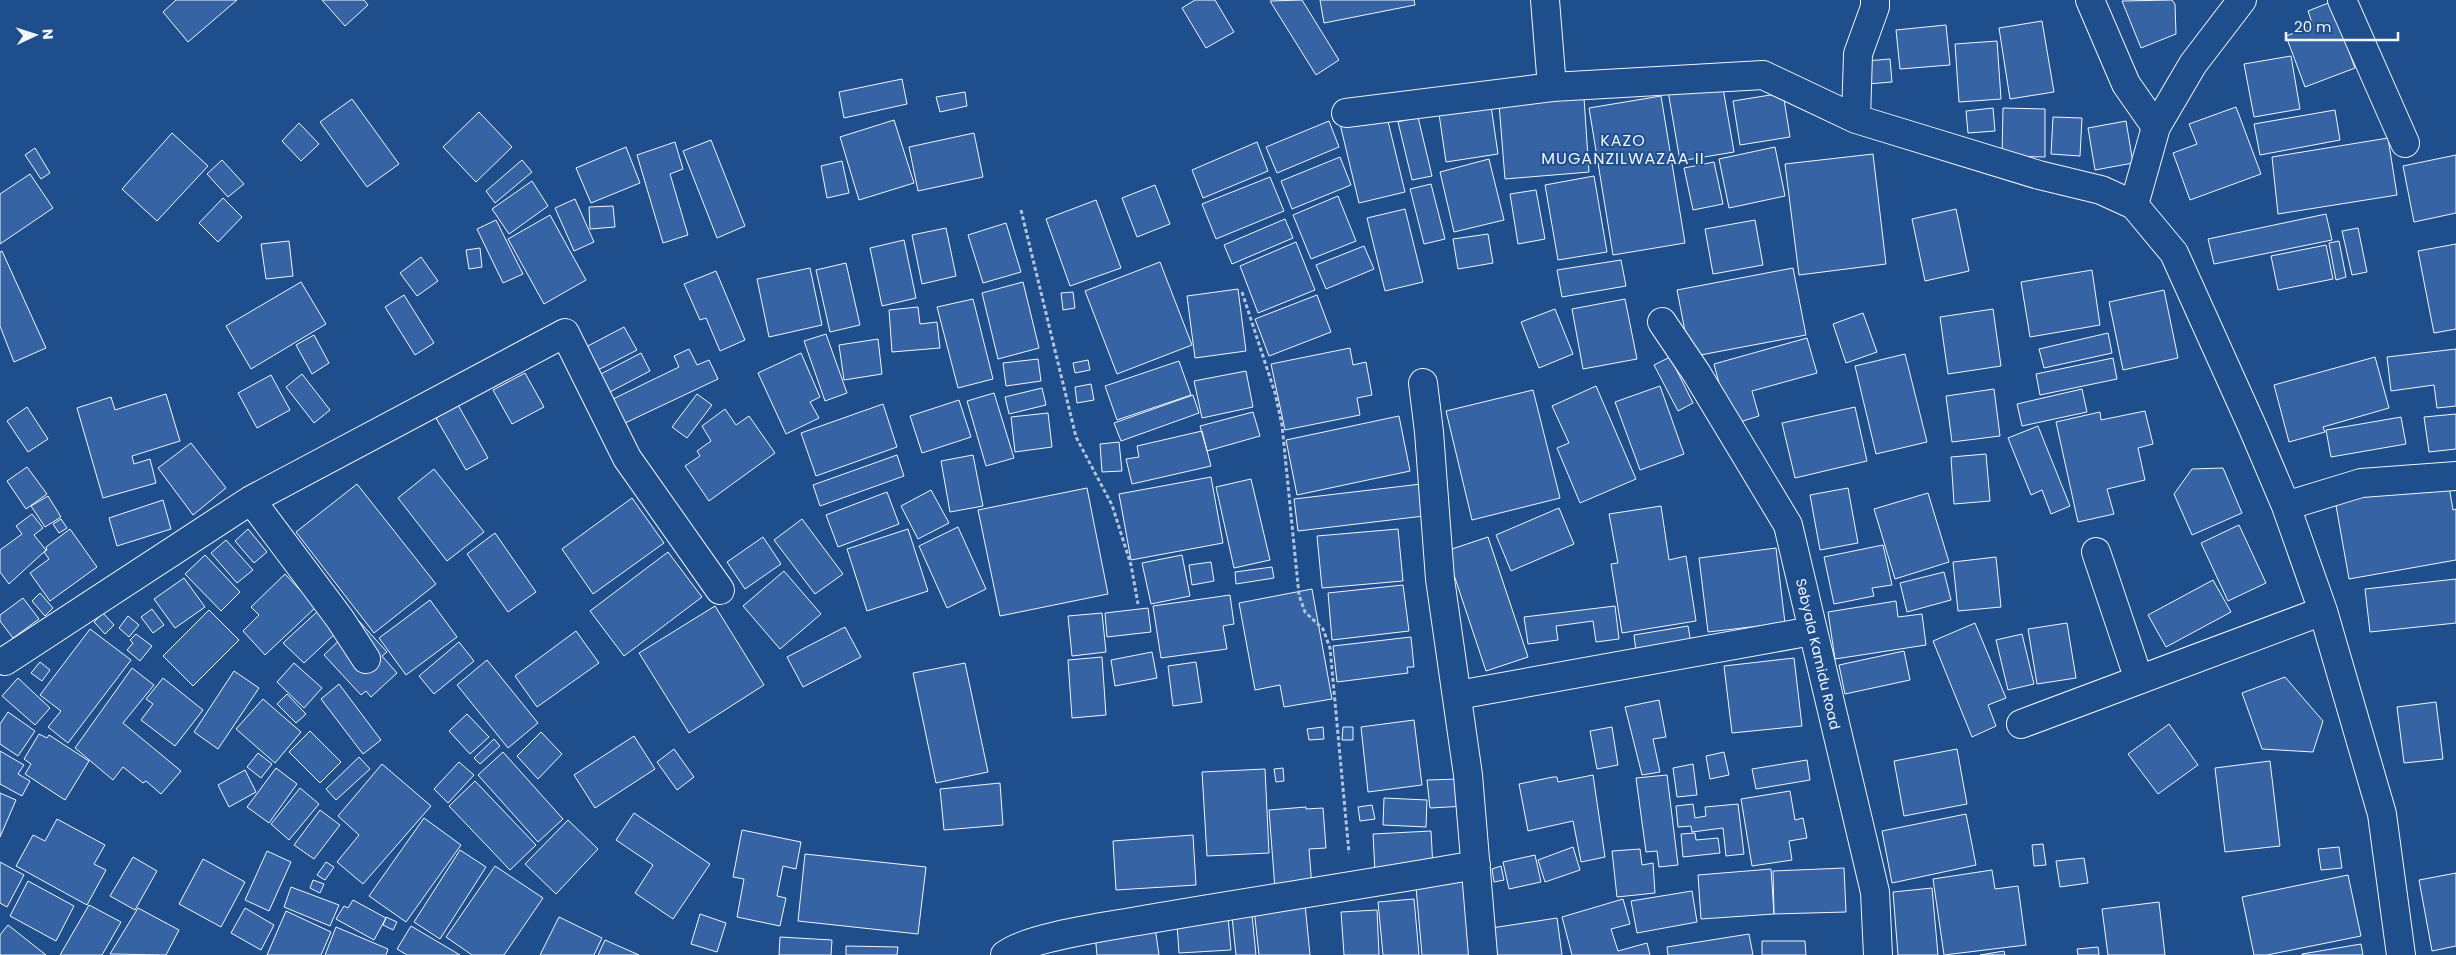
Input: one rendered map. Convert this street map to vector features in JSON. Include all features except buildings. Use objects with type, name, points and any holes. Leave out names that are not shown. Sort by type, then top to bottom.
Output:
[{"type":"street","points":[[1545,0],[1552,87]]},
{"type":"street","points":[[1856,119],[1858,54],[1875,7],[1875,0]]},
{"type":"street","points":[[2090,0],[2126,84],[2156,127]]},
{"type":"street","points":[[2134,205],[2156,127],[2193,64],[2242,0]]},
{"type":"street","points":[[2342,0],[2405,143]]},
{"type":"street","points":[[1346,113],[1552,87],[1763,75],[1856,119],[2039,175],[2101,190],[2134,205],[2174,253],[2286,506],[2324,611],[2382,814],[2401,955]]},
{"type":"street","name":"Sebyala Kamidu Road","points":[[1662,322],[1698,374],[1788,525],[1875,892],[1878,955]]},
{"type":"street","points":[[2,663],[251,500],[565,333],[627,458],[720,590]]},
{"type":"street","points":[[1423,383],[1430,432],[1440,579],[1458,695],[1484,955]]},
{"type":"street","points":[[2286,506],[2361,483],[2456,476]]},
{"type":"street","points":[[251,500],[340,619],[366,660]]},
{"type":"street","points":[[2096,552],[2139,680]]},
{"type":"street","points":[[2022,724],[2324,611]]},
{"type":"street","points":[[1458,695],[1812,631]]},
{"type":"street","points":[[1005,955],[1026,944],[1101,928],[1282,896],[1351,887],[1476,865]]},
{"type":"path","points":[[1021,210],[1076,436],[1112,505],[1131,565],[1138,604]]},
{"type":"path","points":[[1242,292],[1274,393],[1282,425],[1299,595],[1305,612],[1323,629],[1330,648],[1351,887]]},
{"type":"district","name":"KAZO MUGANZILWAZAA II","points":[[1623,149]]}]
